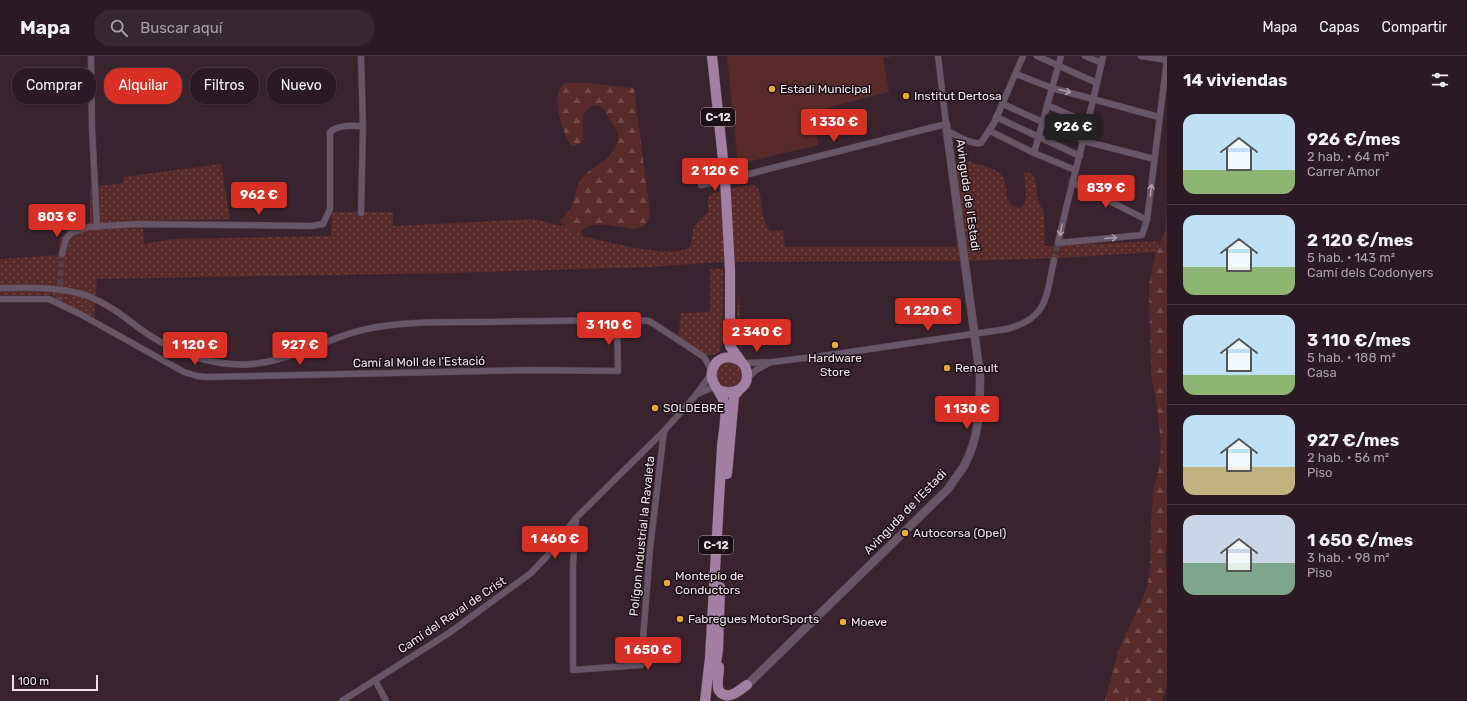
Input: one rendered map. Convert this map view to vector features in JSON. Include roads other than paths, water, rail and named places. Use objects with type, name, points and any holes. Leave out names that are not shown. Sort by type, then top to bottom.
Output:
[{"type":"main road","name":"C-12","points":[[712,56],[725,179],[730,270],[730,346]]},
{"type":"main road","points":[[722,359],[730,346],[747,371],[747,380]]},
{"type":"main road","points":[[712,373],[717,362],[722,359],[728,357],[741,361]]},
{"type":"main road","name":"C-12","points":[[705,701],[710,658],[722,447],[726,413],[725,404],[713,382],[712,373]]},
{"type":"main road","name":"C-12","points":[[710,701],[718,650],[724,511],[734,396],[747,380]]},
{"type":"main road","points":[[718,389],[732,393],[739,390]]},
{"type":"main road","points":[[718,650],[719,690],[726,695],[731,695],[747,685]]},
{"type":"main road","points":[[735,701],[747,685]]},
{"type":"street","points":[[91,56],[92,127],[97,226]]},
{"type":"street","points":[[361,56],[363,126],[361,213]]},
{"type":"street","name":"Avinguda de l'Estadi","points":[[747,685],[948,489],[964,466],[975,441],[980,412],[980,375],[938,56]]},
{"type":"street","points":[[701,185],[947,127],[977,144],[981,143],[990,131],[1023,56]]},
{"type":"street","points":[[1038,56],[1097,83]]},
{"type":"street","points":[[1034,152],[1040,137],[1047,105],[1061,56]]},
{"type":"street","points":[[1085,56],[1102,63]]},
{"type":"street","points":[[1103,56],[1084,141],[1075,170],[1058,243],[1142,235],[1148,220],[1159,116],[1167,59],[1141,56]]},
{"type":"street","points":[[1016,74],[1052,88],[1159,116]]},
{"type":"street","points":[[1002,104],[1084,141],[1154,159]]},
{"type":"street","points":[[1047,105],[1088,123]]},
{"type":"street","points":[[996,117],[1080,156]]},
{"type":"street","points":[[62,254],[66,239],[71,233],[97,226],[136,224],[312,226],[323,224],[330,209],[330,132],[341,126],[363,126]]},
{"type":"street","points":[[990,131],[1075,170]]},
{"type":"street","points":[[1072,182],[1148,220]]},
{"type":"street","points":[[741,361],[772,362],[829,355],[1007,329],[1020,325],[1031,319],[1039,312],[1045,302],[1054,260]]},
{"type":"street","points":[[0,288],[45,287],[76,292],[103,303],[157,340],[189,355],[210,361],[245,365],[287,358],[355,332],[399,324],[617,320],[649,321],[704,357],[722,359]]},
{"type":"street","name":"Camí al Moll de l'Estació","points":[[0,299],[54,300],[184,372],[197,376],[532,370],[618,371],[617,320]]},
{"type":"street","points":[[704,357],[712,373]]},
{"type":"street","points":[[747,380],[756,370],[772,362]]},
{"type":"street","name":"Camí del Raval de Crist","points":[[342,701],[449,633],[531,573],[547,556],[576,518],[664,430],[696,395],[712,373]]},
{"type":"street","points":[[696,395],[711,388],[718,389]]},
{"type":"street","name":"Polígon Industrial la Ravaleta","points":[[576,518],[573,565],[573,670],[641,665],[650,548],[664,430]]},
{"type":"street","points":[[375,680],[386,701]]},
{"type":"tunnel","points":[[1054,260],[1058,243]]},
{"type":"tunnel","points":[[59,303],[62,254]]},
{"type":"place","name":"Estadi Municipal","points":[[772,89]]},
{"type":"place","name":"Institut Dertosa","points":[[906,96]]},
{"type":"place","name":"Hardware Store","points":[[835,345]]},
{"type":"place","name":"Renault","points":[[947,368]]},
{"type":"place","name":"SOLDEBRE","points":[[655,408]]},
{"type":"place","name":"Autocorsa (Opel)","points":[[905,533]]},
{"type":"place","name":"Montepio de Conductors","points":[[667,583]]},
{"type":"place","name":"Fabregues MotorSports","points":[[680,619]]},
{"type":"place","name":"Moeve","points":[[843,622]]}]
